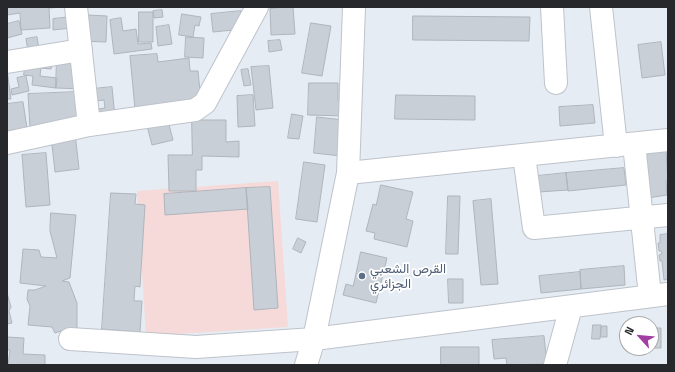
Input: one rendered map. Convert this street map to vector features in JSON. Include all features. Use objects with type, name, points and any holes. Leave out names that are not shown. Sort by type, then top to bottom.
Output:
[{"type":"street","points":[[76,7],[89,125]]},
{"type":"street","points":[[7,143],[89,125],[195,110],[205,103],[257,7]]},
{"type":"street","points":[[306,365],[314,339],[348,173],[354,7]]},
{"type":"street","points":[[552,7],[556,83]]},
{"type":"street","points":[[70,339],[196,347],[314,339],[659,295],[625,145],[601,7]]},
{"type":"street","points":[[7,62],[81,50]]},
{"type":"street","points":[[348,173],[668,140]]},
{"type":"street","points":[[524,156],[534,228],[668,215]]},
{"type":"street","points":[[555,365],[571,306]]},
{"type":"shaded area","points":[[278,181],[288,327],[146,336],[137,191]]},
{"type":"building","points":[[7,7],[63,7],[49,8],[50,28],[21,30],[20,13],[7,15]]},
{"type":"building","points":[[293,7],[295,34],[271,35],[270,9]]},
{"type":"building","points":[[162,10],[163,17],[154,18],[153,11]]},
{"type":"building","points":[[241,11],[243,29],[213,32],[211,14]]},
{"type":"building","points":[[139,12],[153,12],[153,42],[139,42]]},
{"type":"building","points":[[182,14],[201,17],[199,26],[195,25],[193,37],[179,35]]},
{"type":"building","points":[[88,15],[107,16],[106,42],[80,41]]},
{"type":"building","points":[[413,16],[530,17],[529,41],[413,40]]},
{"type":"building","points":[[71,17],[71,28],[53,30],[53,19]]},
{"type":"building","points":[[121,18],[123,31],[136,29],[138,44],[151,43],[152,49],[114,54],[110,20]]},
{"type":"building","points":[[19,21],[22,34],[7,38],[7,24]]},
{"type":"building","points":[[311,23],[331,26],[322,76],[302,73]]},
{"type":"building","points":[[169,25],[172,44],[158,46],[156,27]]},
{"type":"building","points":[[37,37],[40,55],[29,57],[26,39]]},
{"type":"building","points":[[186,37],[204,38],[203,58],[185,57]]},
{"type":"building","points":[[280,40],[282,50],[269,52],[268,41]]},
{"type":"building","points":[[661,42],[665,75],[642,78],[638,45]]},
{"type":"building","points":[[157,54],[158,62],[189,58],[190,71],[198,71],[201,102],[135,109],[130,56]]},
{"type":"building","points":[[57,57],[81,58],[82,89],[56,88]]},
{"type":"building","points":[[26,61],[52,64],[51,69],[41,68],[40,76],[57,78],[56,88],[32,85],[33,76],[24,75]]},
{"type":"building","points":[[269,66],[273,108],[256,110],[251,67]]},
{"type":"building","points":[[248,69],[251,85],[244,86],[241,70]]},
{"type":"building","points":[[7,70],[11,99],[7,99]]},
{"type":"building","points":[[26,76],[29,91],[12,95],[11,89],[19,87],[17,78]]},
{"type":"building","points":[[309,83],[338,83],[338,100],[345,100],[345,116],[308,115]]},
{"type":"building","points":[[112,87],[115,117],[93,119],[92,110],[105,108],[104,100],[94,101],[93,89]]},
{"type":"building","points":[[77,92],[79,125],[30,127],[28,94]]},
{"type":"building","points":[[253,95],[255,126],[238,127],[237,96]]},
{"type":"building","points":[[396,95],[475,96],[475,120],[395,119]]},
{"type":"building","points":[[23,102],[27,128],[7,131],[7,104]]},
{"type":"building","points":[[593,105],[595,123],[560,126],[559,107]]},
{"type":"building","points":[[292,114],[303,116],[299,139],[288,138]]},
{"type":"building","points":[[317,117],[344,120],[341,156],[314,153]]},
{"type":"building","points":[[192,120],[226,120],[226,142],[239,141],[239,157],[202,156],[202,170],[196,170],[196,191],[169,191],[168,155],[192,155]]},
{"type":"building","points":[[168,121],[173,140],[152,145],[147,126]]},
{"type":"building","points":[[75,133],[79,169],[55,172],[52,145],[42,146]]},
{"type":"building","points":[[666,151],[668,180],[666,181],[667,195],[648,198],[643,153]]},
{"type":"building","points":[[46,153],[50,205],[26,207],[22,155]]},
{"type":"building","points":[[304,162],[325,165],[317,222],[296,219]]},
{"type":"building","points":[[624,168],[626,185],[568,191],[566,173]]},
{"type":"building","points":[[566,173],[568,190],[539,192],[537,176]]},
{"type":"building","points":[[381,185],[413,192],[406,219],[413,221],[407,247],[374,239],[375,233],[366,231],[373,204],[376,205]]},
{"type":"building","points":[[270,187],[278,308],[254,310],[246,188]]},
{"type":"building","points":[[246,188],[248,209],[165,215],[164,194]]},
{"type":"building","points":[[111,193],[136,194],[135,204],[145,205],[140,287],[135,286],[134,301],[142,301],[140,332],[102,329]]},
{"type":"building","points":[[448,196],[460,196],[458,254],[446,254]]},
{"type":"building","points":[[491,199],[498,284],[481,285],[473,201]]},
{"type":"building","points":[[51,213],[76,215],[70,278],[62,281],[69,282],[77,303],[77,330],[64,330],[55,333],[52,327],[28,325],[30,306],[27,299],[28,290],[35,290],[46,286],[20,283],[23,249],[39,250],[41,257],[57,258],[50,231]]},
{"type":"building","points":[[668,234],[668,279],[664,280],[662,261],[660,261],[659,255],[662,254],[661,251],[659,251],[658,243],[660,243],[660,235]]},
{"type":"building","points":[[298,238],[306,242],[301,253],[293,249]]},
{"type":"building","points":[[361,252],[387,258],[376,303],[343,295],[346,284],[353,286]]},
{"type":"building","points":[[624,266],[625,285],[581,289],[580,270]]},
{"type":"building","points":[[580,272],[581,289],[541,293],[539,276]]},
{"type":"building","points":[[448,279],[463,279],[463,303],[449,303]]},
{"type":"building","points":[[7,293],[11,307],[9,311],[12,323],[7,324]]},
{"type":"building","points":[[593,325],[601,325],[600,339],[592,339]]},
{"type":"building","points":[[602,326],[607,326],[607,337],[601,337]]},
{"type":"building","points":[[659,328],[661,328],[661,348],[659,348]]},
{"type":"building","points":[[544,336],[547,364],[507,365],[506,358],[494,359],[492,340]]},
{"type":"building","points":[[7,337],[24,338],[23,354],[45,355],[45,365],[8,365],[10,350],[7,350]]},
{"type":"building","points":[[441,347],[479,347],[479,365],[441,365]]},
{"type":"place","name":"القرص الشعبي الجزائري","points":[[362,276]]}]
